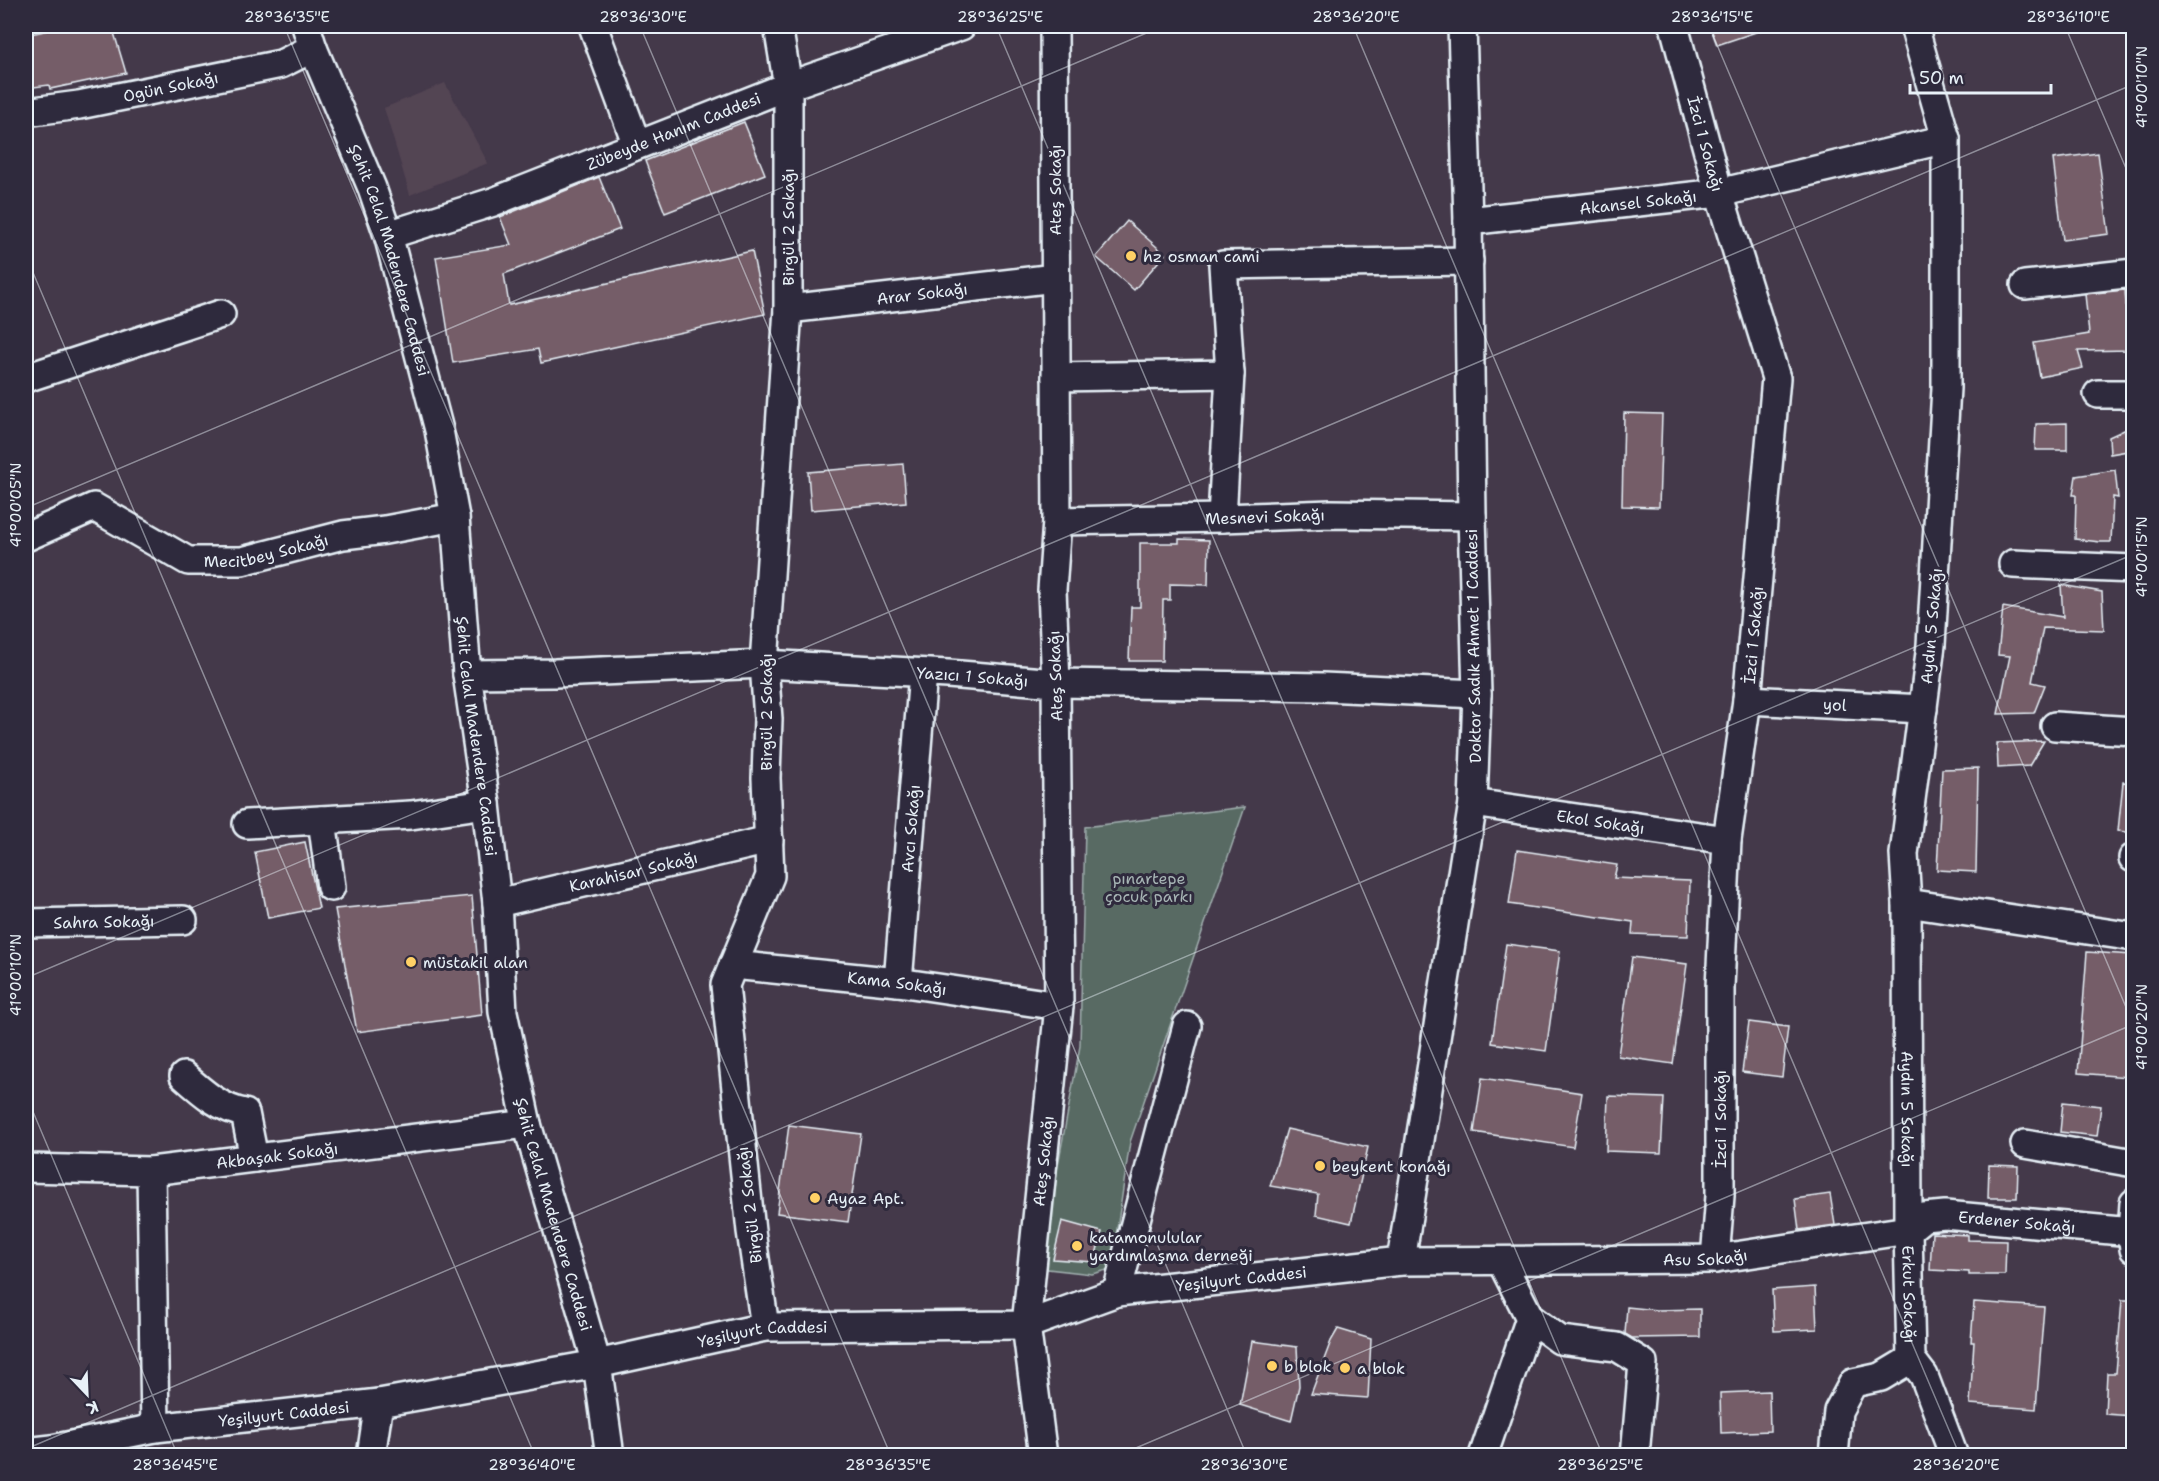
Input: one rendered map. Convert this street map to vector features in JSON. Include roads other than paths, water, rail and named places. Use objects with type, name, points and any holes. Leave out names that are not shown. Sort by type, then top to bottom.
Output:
[{"type":"street","points":[[593,26],[637,145]]},
{"type":"street","name":"Birgül 2 Sokağı","points":[[765,1327],[751,1231],[725,985],[770,876],[766,778],[768,719],[764,664],[788,309],[788,86],[778,26]]},
{"type":"street","name":"Zübeyde Hanım Caddesi","points":[[388,235],[492,202],[788,86],[961,26]]},
{"type":"street","name":"Ateş Sokağı","points":[[1043,1455],[1026,1324],[1059,1006],[1056,683],[1052,590],[1057,521],[1054,26]]},
{"type":"street","name":"Doktor Sadık Ahmet 1 Caddesi","points":[[1401,1261],[1473,803],[1477,694],[1462,26]]},
{"type":"street","name":"İzci 1 Sokağı","points":[[1674,26],[1719,193],[1776,378],[1747,700],[1727,840],[1720,987],[1720,1196],[1715,1258]]},
{"type":"street","name":"Aydın 5 Sokağı","points":[[1908,1230],[1907,903],[1904,854],[1931,645],[1946,388],[1946,139],[1914,26]]},
{"type":"street","name":"Ogün Sokağı","points":[[26,112],[79,105],[281,64],[309,37]]},
{"type":"street","name":"Şehit Celal Madendere Caddesi","points":[[309,37],[372,188],[388,235],[439,430],[455,517],[467,674],[486,804],[497,903],[503,1012],[528,1124],[597,1364],[610,1455]]},
{"type":"street","name":"Akansel Sokağı","points":[[1468,221],[1719,193],[1946,139]]},
{"type":"street","points":[[1222,518],[1230,374],[1223,266],[1469,261]]},
{"type":"street","points":[[2025,285],[2133,273]]},
{"type":"street","name":"Arar Sokağı","points":[[788,309],[1055,278]]},
{"type":"street","points":[[26,378],[221,314]]},
{"type":"street","points":[[1056,377],[1230,374]]},
{"type":"street","points":[[2098,394],[2133,394]]},
{"type":"street","name":"Mecitbey Sokağı","points":[[26,537],[94,507],[188,561],[242,561],[343,535],[455,517]]},
{"type":"street","name":"Mesnevi Sokağı","points":[[1057,521],[1330,514],[1472,516]]},
{"type":"street","points":[[2013,564],[2133,569]]},
{"type":"street","name":"Yazıcı 1 Sokağı","points":[[467,674],[555,673],[764,664],[1056,683],[1323,687],[1477,694]]},
{"type":"street","name":"Avcı Sokağı","points":[[898,982],[923,673]]},
{"type":"street","name":"yol","points":[[1747,700],[1923,709]]},
{"type":"street","points":[[2055,726],[2133,731]]},
{"type":"street","name":"Ekol Sokağı","points":[[1473,803],[1727,840]]},
{"type":"street","points":[[247,824],[411,815],[486,804]]},
{"type":"street","points":[[322,820],[331,887]]},
{"type":"street","name":"Karahisar Sokağı","points":[[497,903],[769,840]]},
{"type":"street","points":[[1907,903],[2133,937]]},
{"type":"street","name":"Sahra Sokağı","points":[[26,923],[183,920]]},
{"type":"street","name":"Kama Sokağı","points":[[733,965],[898,982],[1059,1006]]},
{"type":"street","points":[[1117,1292],[1187,1026]]},
{"type":"street","points":[[184,1076],[206,1095],[234,1112],[245,1113],[254,1158]]},
{"type":"street","name":"Akbaşak Sokağı","points":[[26,1168],[151,1171],[528,1124]]},
{"type":"street","points":[[2025,1144],[2133,1163]]},
{"type":"street","points":[[151,1171],[155,1428]]},
{"type":"street","points":[[2133,1203],[2133,1240]]},
{"type":"street","name":"Erdener Sokağı","points":[[1908,1230],[1924,1217],[1945,1215],[2133,1240]]},
{"type":"street","name":"Asu Sokağı","points":[[1500,1261],[1715,1258],[1908,1230]]},
{"type":"street","name":"Erkut Sokağı","points":[[1908,1230],[1911,1359],[1924,1376],[1954,1455]]},
{"type":"street","name":"Yeşilyurt Caddesi","points":[[43,1452],[155,1428],[378,1404],[597,1364],[765,1327],[1026,1324],[1117,1292],[1401,1261],[1500,1261]]},
{"type":"street","points":[[1500,1261],[1530,1318],[1560,1340],[1617,1347],[1643,1363],[1635,1455]]},
{"type":"street","points":[[1480,1454],[1530,1318]]},
{"type":"street","points":[[1834,1455],[1838,1411],[1853,1383],[1881,1377],[1911,1359]]},
{"type":"street","points":[[371,1455],[378,1404]]},
{"type":"place","name":"hz osman cami","points":[[1131,256]]},
{"type":"place","name":"müstakil alan","points":[[411,962]]},
{"type":"place","name":"beykent konağı","points":[[1320,1166]]},
{"type":"place","name":"Ayaz Apt.","points":[[815,1198]]},
{"type":"place","name":"katamonulular yardımlaşma derneği","points":[[1077,1246]]},
{"type":"place","name":"b blok","points":[[1272,1366]]},
{"type":"place","name":"a blok","points":[[1345,1368]]},
{"type":"park label","name":"pınartepe çocuk parkı","points":[[1149,887]]}]
